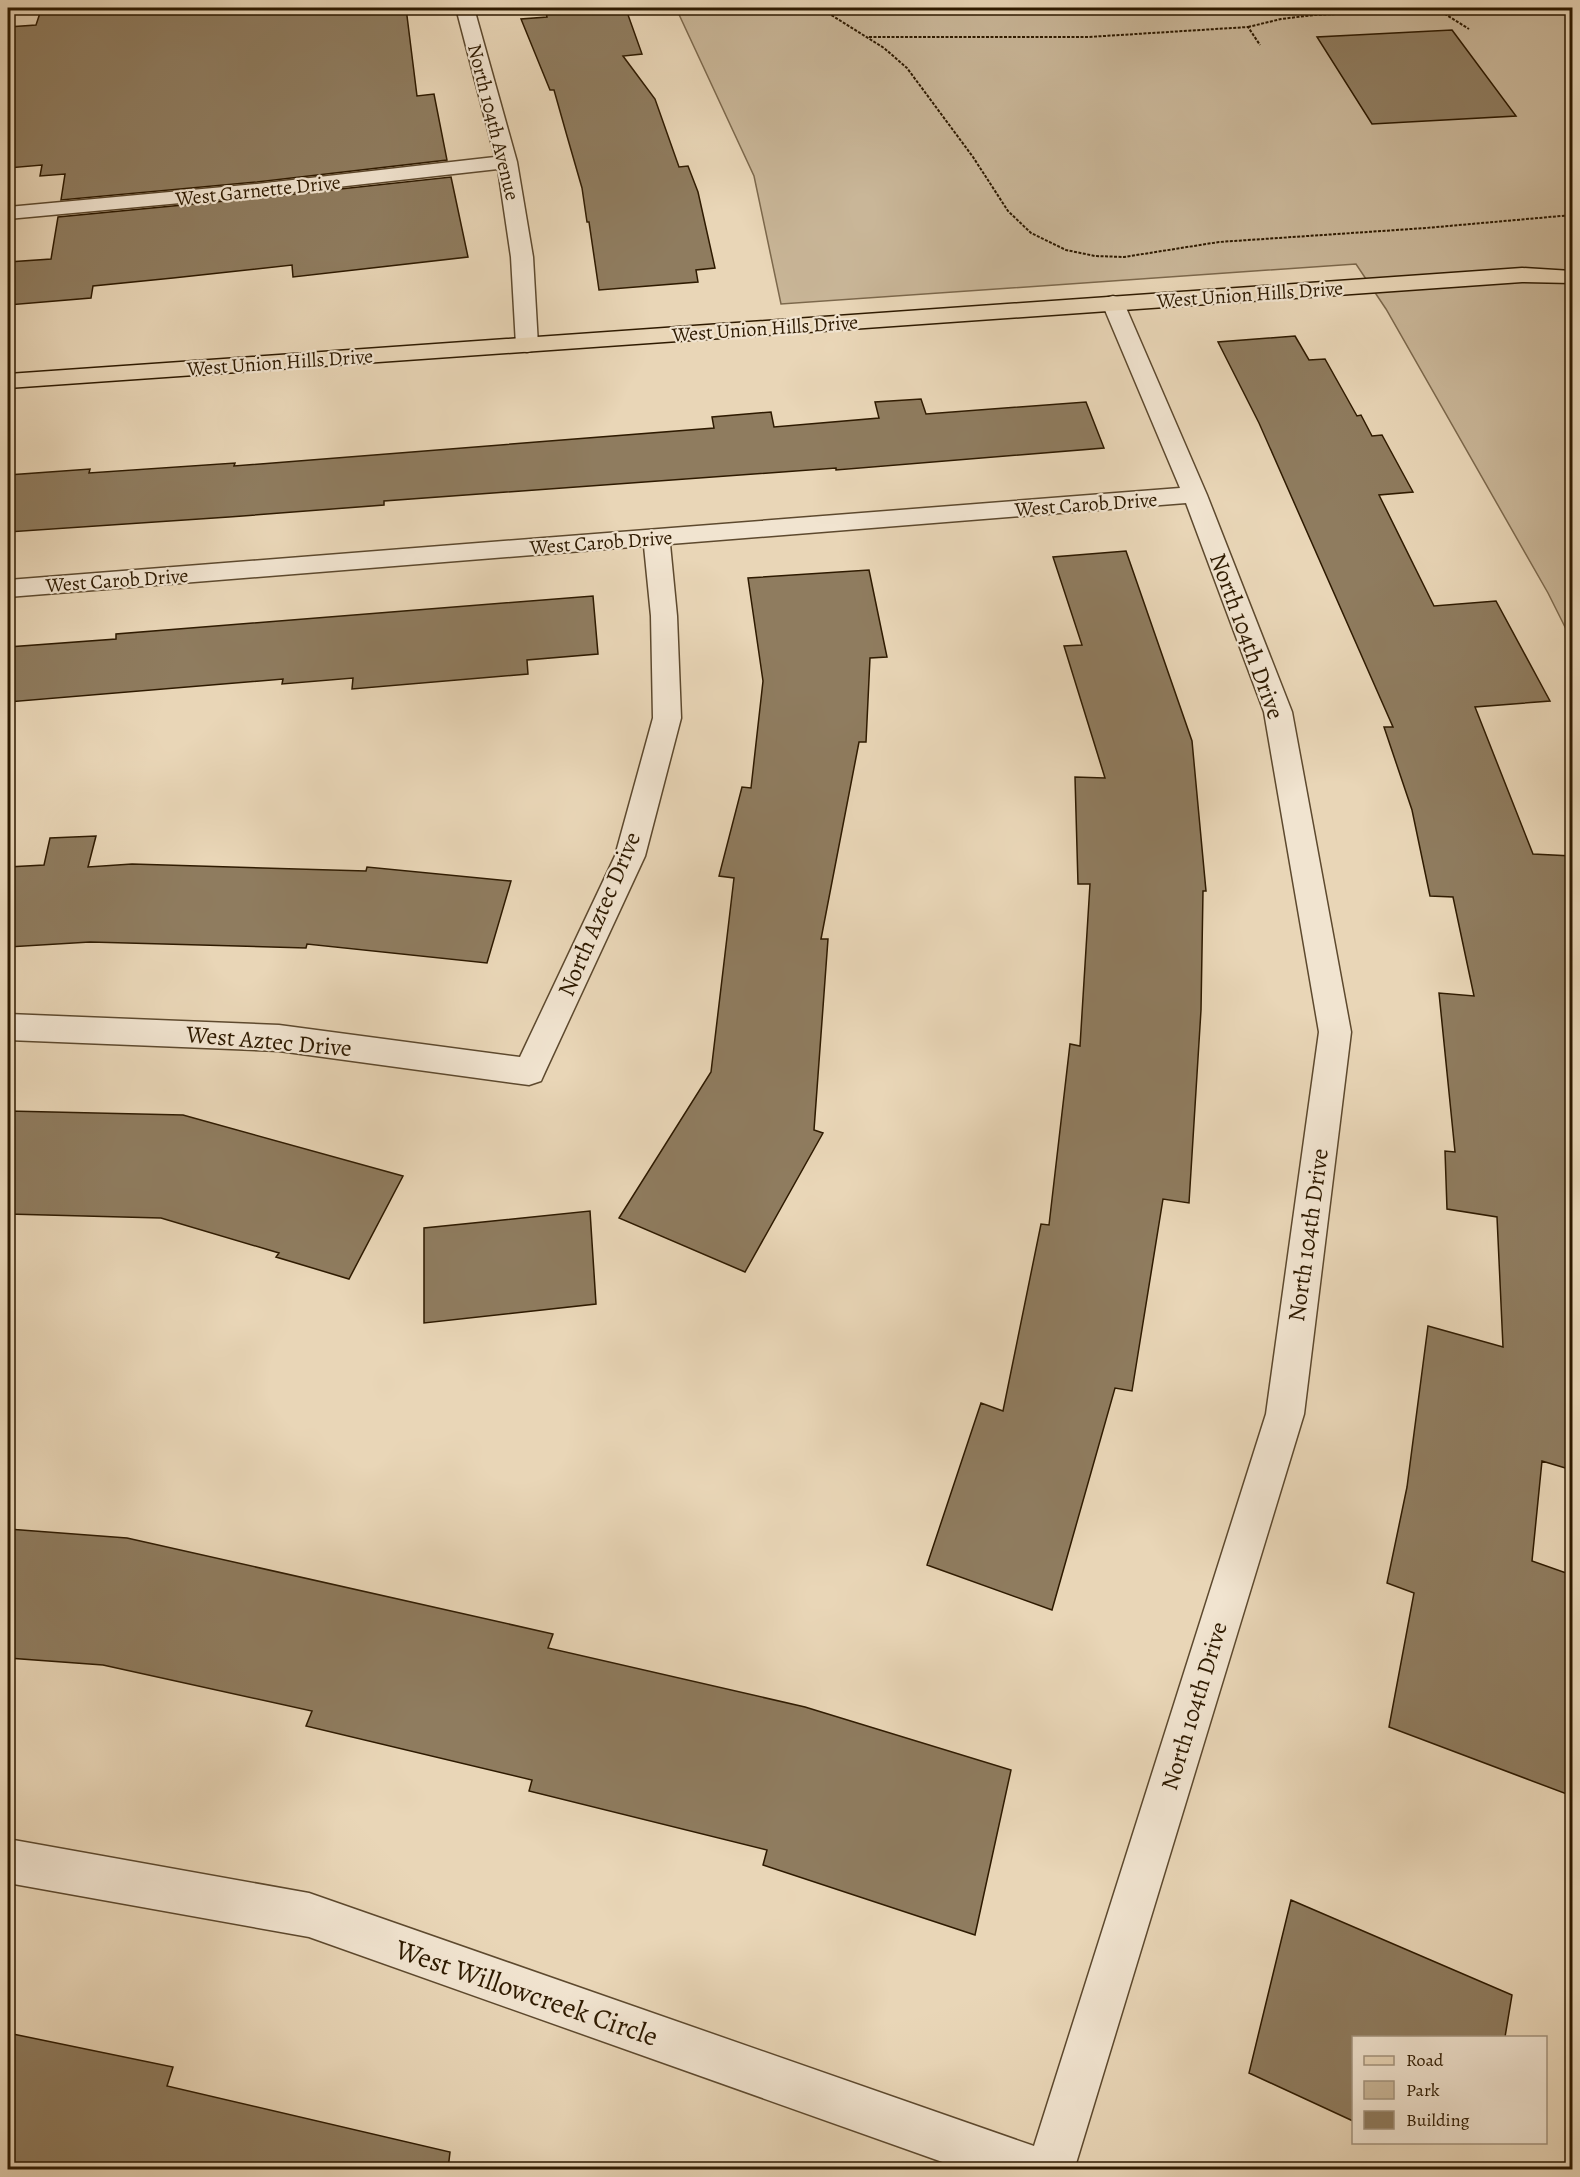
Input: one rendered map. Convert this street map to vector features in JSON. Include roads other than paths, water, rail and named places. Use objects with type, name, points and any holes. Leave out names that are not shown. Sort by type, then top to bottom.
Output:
[{"type":"main road","name":"West Union Hills Drive","points":[[1522,274],[1572,263]]},
{"type":"main road","name":"West Union Hills Drive","points":[[8,381],[1522,274],[1572,277]]},
{"type":"street","name":"North 104th Avenue","points":[[465,8],[507,162],[522,257],[527,345]]},
{"type":"street","name":"West Garnette Drive","points":[[8,213],[256,190],[507,162]]},
{"type":"street","name":"North 104th Drive","points":[[1050,2169],[1285,1414],[1335,1032],[1278,712],[1195,495],[1113,303]]},
{"type":"street","name":"West Carob Drive","points":[[8,588],[1195,495]]},
{"type":"street","name":"North Aztec Drive","points":[[529,1072],[630,856],[667,718],[664,616],[656,537]]},
{"type":"street","name":"West Aztec Drive","points":[[8,1027],[279,1038],[529,1072]]},
{"type":"street","name":"West Willowcreek Circle","points":[[8,1862],[309,1916],[1034,2169]]}]
